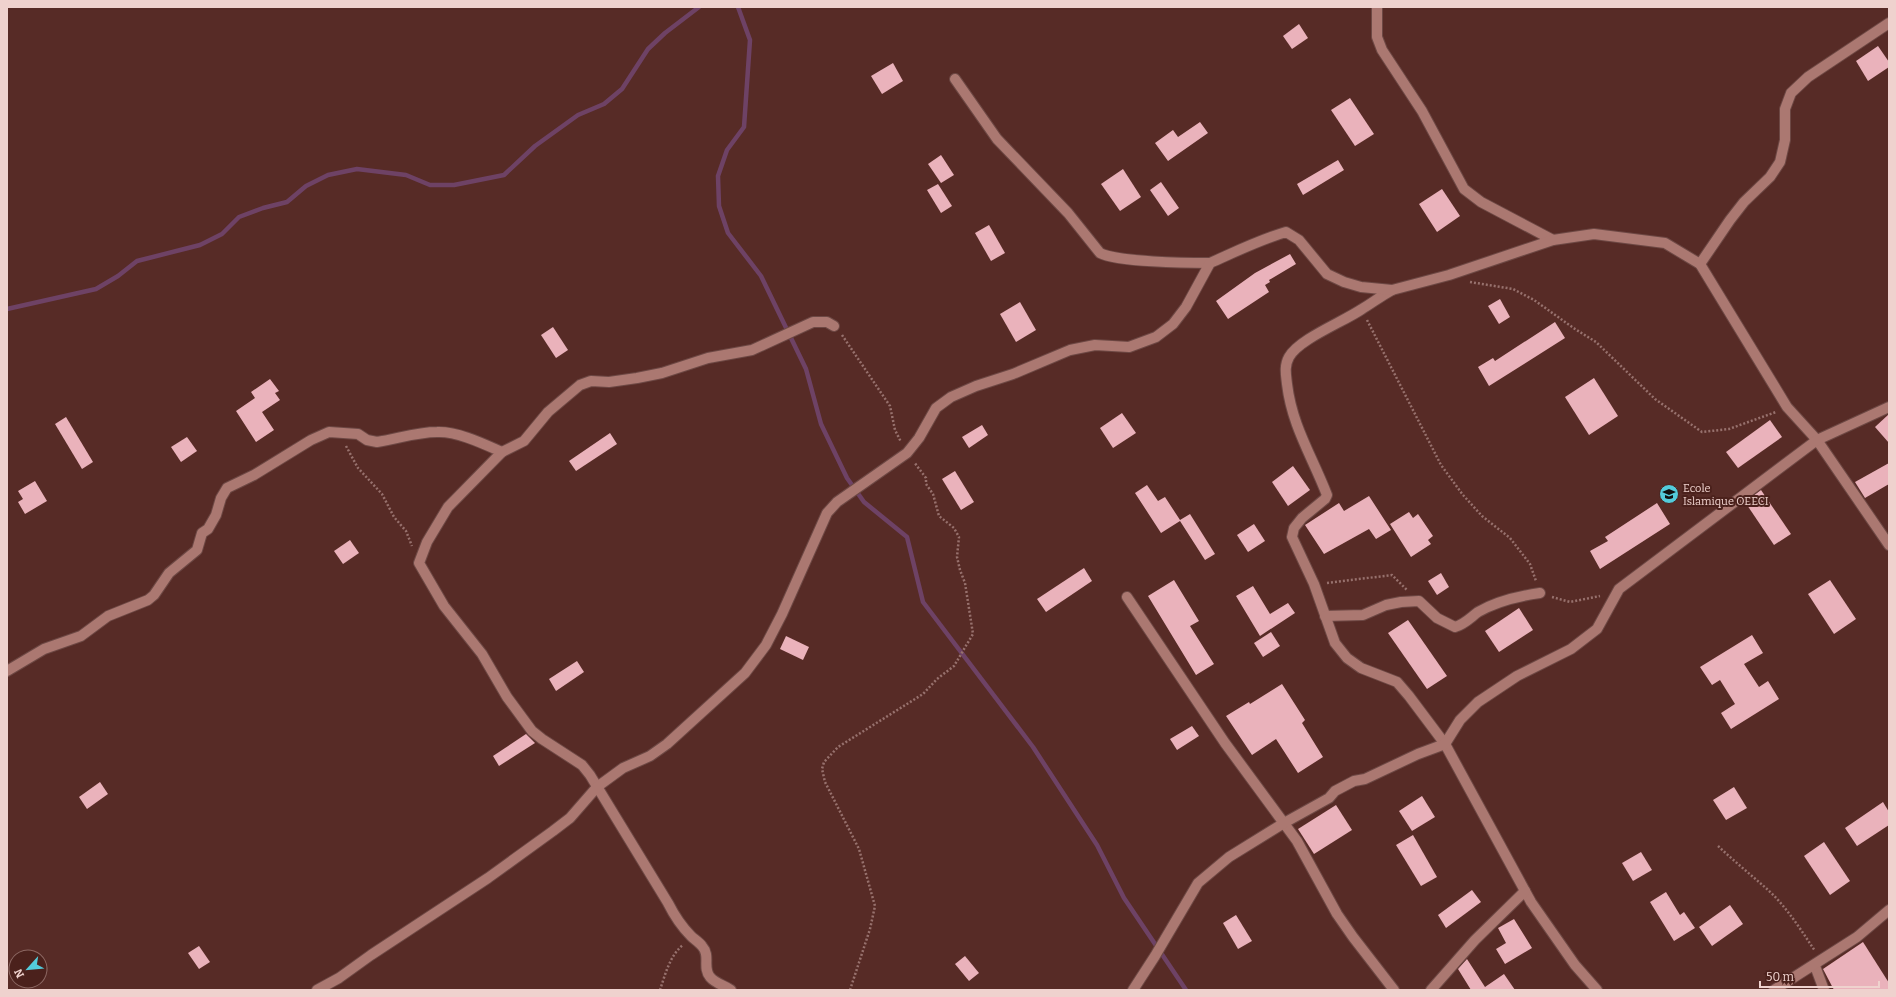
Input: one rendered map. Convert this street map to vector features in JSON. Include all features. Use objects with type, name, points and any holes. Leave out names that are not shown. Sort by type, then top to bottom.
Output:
[{"type":"street","points":[[1377,7],[1376,38],[1382,50],[1422,111],[1464,189],[1481,202],[1553,240]]},
{"type":"street","points":[[1700,264],[1744,202],[1770,177],[1780,162],[1785,140],[1785,109],[1791,93],[1808,77],[1889,23]]},
{"type":"street","points":[[956,79],[997,139],[1068,213],[1100,253],[1121,257],[1210,263],[1236,253],[1262,239],[1286,232],[1299,240],[1327,274],[1344,282],[1361,287],[1392,290]]},
{"type":"street","points":[[1597,990],[1575,965],[1525,891],[1445,744],[1397,682],[1361,668],[1347,658],[1335,642],[1314,584],[1292,537],[1294,528],[1302,518],[1325,499],[1327,495],[1305,447],[1289,406],[1285,366],[1289,356],[1302,345],[1326,329],[1392,290],[1449,275],[1553,240],[1594,234],[1665,243],[1700,264],[1788,407],[1817,440],[1889,545]]},
{"type":"street","points":[[317,990],[340,978],[371,955],[502,869],[570,818],[597,787],[623,768],[650,756],[667,744],[746,673],[766,645],[782,614],[827,512],[837,502],[907,453],[919,438],[936,408],[951,397],[976,386],[1013,374],[1070,350],[1095,345],[1129,347],[1156,337],[1173,324],[1186,307],[1210,263]]},
{"type":"street","points":[[731,990],[715,982],[710,977],[705,968],[705,951],[676,917],[597,787],[582,766],[542,740],[532,731],[507,697],[482,654],[444,606],[419,563],[427,542],[448,507],[502,452],[524,441],[548,412],[580,385],[592,381],[609,382],[638,378],[662,373],[708,358],[752,350],[813,322],[827,322],[834,326]]},
{"type":"street","points":[[1133,990],[1198,883],[1229,857],[1284,823],[1329,798],[1335,791],[1354,780],[1364,779],[1418,754],[1445,744],[1460,720],[1478,702],[1517,676],[1571,649],[1597,629],[1619,589],[1817,440],[1889,407]]},
{"type":"street","points":[[7,670],[44,649],[81,636],[113,613],[148,600],[158,590],[169,573],[197,550],[202,534],[211,524],[218,511],[221,498],[227,488],[254,475],[311,440],[330,432],[358,434],[367,440],[376,442],[439,432],[452,433],[502,452]]},
{"type":"street","points":[[1325,616],[1363,615],[1386,605],[1419,601],[1437,618],[1455,627],[1463,624],[1478,612],[1504,600],[1540,593]]},
{"type":"street","points":[[1127,596],[1225,743],[1297,841],[1337,914],[1394,990]]},
{"type":"street","points":[[1431,990],[1474,940],[1525,891]]},
{"type":"street","points":[[1774,990],[1857,937],[1889,910]]},
{"type":"street","points":[[1818,963],[1824,990]]},
{"type":"path","points":[[1449,275],[1478,284],[1513,289],[1534,300],[1574,329],[1596,342],[1655,399],[1702,432],[1729,429],[1788,407]]},
{"type":"path","points":[[1362,309],[1441,465],[1482,516],[1510,538],[1530,564],[1540,593],[1570,602],[1594,598],[1619,589]]},
{"type":"path","points":[[834,326],[866,369],[890,406],[895,430],[907,453],[926,478],[926,484],[933,494],[939,516],[954,528],[958,537],[957,557],[965,582],[973,634],[954,666],[937,679],[923,694],[838,748],[824,762],[822,769],[825,782],[859,849],[875,906],[870,929],[850,990]]},
{"type":"path","points":[[330,432],[343,442],[358,468],[382,494],[394,517],[406,531],[419,563]]},
{"type":"path","points":[[1314,584],[1363,577],[1392,575],[1419,601]]},
{"type":"path","points":[[1718,846],[1750,876],[1768,890],[1800,929],[1818,963]]},
{"type":"path","points":[[660,990],[677,950],[692,937]]},
{"type":"building","points":[[1299,24],[1308,38],[1292,49],[1283,36]]},
{"type":"building","points":[[1878,46],[1889,62],[1889,67],[1868,81],[1856,61]]},
{"type":"building","points":[[893,63],[903,81],[882,94],[871,76]]},
{"type":"building","points":[[1350,98],[1374,134],[1355,146],[1331,110]]},
{"type":"building","points":[[1200,122],[1208,133],[1168,161],[1155,143],[1173,130],[1178,137]]},
{"type":"building","points":[[941,155],[954,175],[941,183],[928,164]]},
{"type":"building","points":[[1338,160],[1344,170],[1303,195],[1297,184]]},
{"type":"building","points":[[1123,169],[1141,197],[1120,211],[1101,184]]},
{"type":"building","points":[[1161,182],[1179,208],[1168,216],[1150,190]]},
{"type":"building","points":[[938,184],[952,206],[941,213],[927,190]]},
{"type":"building","points":[[1442,189],[1460,216],[1437,232],[1419,204]]},
{"type":"building","points":[[989,225],[1005,253],[991,261],[975,233]]},
{"type":"building","points":[[1290,254],[1296,264],[1269,280],[1270,282],[1265,285],[1269,292],[1228,319],[1216,301],[1255,273]]},
{"type":"building","points":[[1500,299],[1510,317],[1499,324],[1488,306]]},
{"type":"building","points":[[1020,302],[1036,330],[1016,342],[1000,314]]},
{"type":"building","points":[[1555,322],[1565,338],[1489,386],[1478,367],[1493,358],[1495,361]]},
{"type":"building","points":[[553,327],[568,350],[556,358],[541,335]]},
{"type":"building","points":[[1594,378],[1618,416],[1589,435],[1565,397]]},
{"type":"building","points":[[270,379],[279,391],[275,393],[280,400],[262,412],[274,430],[256,442],[236,411],[255,398],[251,392]]},
{"type":"building","points":[[1122,413],[1136,433],[1113,448],[1100,428]]},
{"type":"building","points":[[1889,414],[1889,443],[1875,427]]},
{"type":"building","points":[[66,417],[93,462],[82,469],[55,424]]},
{"type":"building","points":[[1770,420],[1782,437],[1738,468],[1726,452]]},
{"type":"building","points":[[982,425],[988,435],[969,448],[962,437]]},
{"type":"building","points":[[610,433],[617,444],[576,471],[569,461]]},
{"type":"building","points":[[187,437],[197,451],[181,462],[171,447]]},
{"type":"building","points":[[1889,463],[1889,484],[1865,498],[1855,482]]},
{"type":"building","points":[[1293,466],[1310,490],[1288,506],[1272,482]]},
{"type":"building","points":[[955,471],[974,502],[961,510],[942,479]]},
{"type":"building","points":[[35,481],[47,501],[25,514],[18,502],[23,499],[18,491]]},
{"type":"building","points":[[1147,485],[1158,501],[1165,497],[1180,520],[1190,514],[1215,554],[1205,560],[1180,521],[1161,533],[1135,493]]},
{"type":"building","points":[[1761,490],[1791,534],[1774,545],[1745,502]]},
{"type":"building","points":[[1369,496],[1391,530],[1376,539],[1369,529],[1324,554],[1305,525],[1339,503],[1344,511]]},
{"type":"building","points":[[1657,503],[1670,524],[1600,569],[1590,551],[1608,541],[1605,537]]},
{"type":"building","points":[[1409,512],[1413,518],[1418,514],[1433,536],[1428,540],[1431,544],[1411,557],[1390,524]]},
{"type":"building","points":[[1254,524],[1265,541],[1248,552],[1237,535]]},
{"type":"building","points":[[350,540],[359,553],[343,564],[334,551]]},
{"type":"building","points":[[1084,568],[1092,581],[1046,612],[1037,599]]},
{"type":"building","points":[[1441,573],[1449,587],[1437,595],[1428,581]]},
{"type":"building","points":[[1174,580],[1199,621],[1190,626],[1214,664],[1196,675],[1148,596]]},
{"type":"building","points":[[1830,580],[1856,619],[1834,634],[1808,594]]},
{"type":"building","points":[[1253,586],[1270,614],[1288,603],[1295,613],[1260,636],[1236,596]]},
{"type":"building","points":[[1519,608],[1533,630],[1499,652],[1485,631]]},
{"type":"building","points":[[1408,620],[1447,676],[1427,689],[1388,633]]},
{"type":"building","points":[[1271,632],[1280,646],[1263,657],[1254,643]]},
{"type":"building","points":[[1752,635],[1763,653],[1744,664],[1759,687],[1768,681],[1779,699],[1731,729],[1721,713],[1735,704],[1720,680],[1712,685],[1700,667]]},
{"type":"building","points":[[786,636],[809,647],[803,660],[780,649]]},
{"type":"building","points":[[577,661],[584,672],[556,691],[549,679]]},
{"type":"building","points":[[1282,684],[1305,720],[1302,723],[1323,757],[1298,773],[1276,739],[1252,755],[1226,716],[1249,702],[1250,704]]},
{"type":"building","points":[[1192,726],[1199,736],[1177,750],[1170,739]]},
{"type":"building","points":[[526,734],[535,743],[499,766],[493,756]]},
{"type":"building","points":[[100,782],[108,794],[87,809],[79,797]]},
{"type":"building","points":[[1734,787],[1747,808],[1726,820],[1713,800]]},
{"type":"building","points":[[1422,796],[1435,817],[1412,831],[1399,811]]},
{"type":"building","points":[[1883,802],[1889,812],[1889,825],[1857,846],[1845,828]]},
{"type":"building","points":[[1336,805],[1352,830],[1314,854],[1298,829]]},
{"type":"building","points":[[1413,835],[1437,877],[1421,886],[1396,845]]},
{"type":"building","points":[[1824,842],[1850,881],[1830,895],[1804,856]]},
{"type":"building","points":[[1641,852],[1652,870],[1633,881],[1622,863]]},
{"type":"building","points":[[1472,890],[1481,902],[1446,928],[1438,915]]},
{"type":"building","points":[[1666,892],[1680,915],[1684,912],[1695,928],[1674,941],[1650,902]]},
{"type":"building","points":[[1730,905],[1743,924],[1712,946],[1699,927]]},
{"type":"building","points":[[1236,915],[1252,941],[1238,949],[1223,923]]},
{"type":"building","points":[[1514,919],[1532,948],[1505,964],[1496,949],[1506,943],[1498,928]]},
{"type":"building","points":[[1863,942],[1889,983],[1889,990],[1834,990],[1823,969]]},
{"type":"building","points":[[199,946],[210,962],[199,969],[188,953]]},
{"type":"building","points":[[965,956],[979,973],[969,981],[955,964]]},
{"type":"building","points":[[1467,959],[1485,987],[1504,974],[1515,990],[1471,990],[1458,969]]},
{"type":"waterway","points":[[7,309],[96,289],[118,276],[137,261],[200,245],[222,234],[239,217],[263,208],[287,202],[306,186],[328,175],[357,169],[406,175],[430,185],[454,185],[504,175],[535,146],[578,115],[604,104],[622,89],[648,49],[665,33],[699,7]]},
{"type":"waterway","points":[[738,7],[750,40],[744,127],[727,150],[718,176],[719,206],[728,233],[761,276],[806,369],[821,424],[847,478],[864,502],[907,537],[923,602],[1033,747],[1097,845],[1124,898],[1186,990]]},
{"type":"place","name":"Ecole Islamique OEECI","points":[[1669,494]]}]
